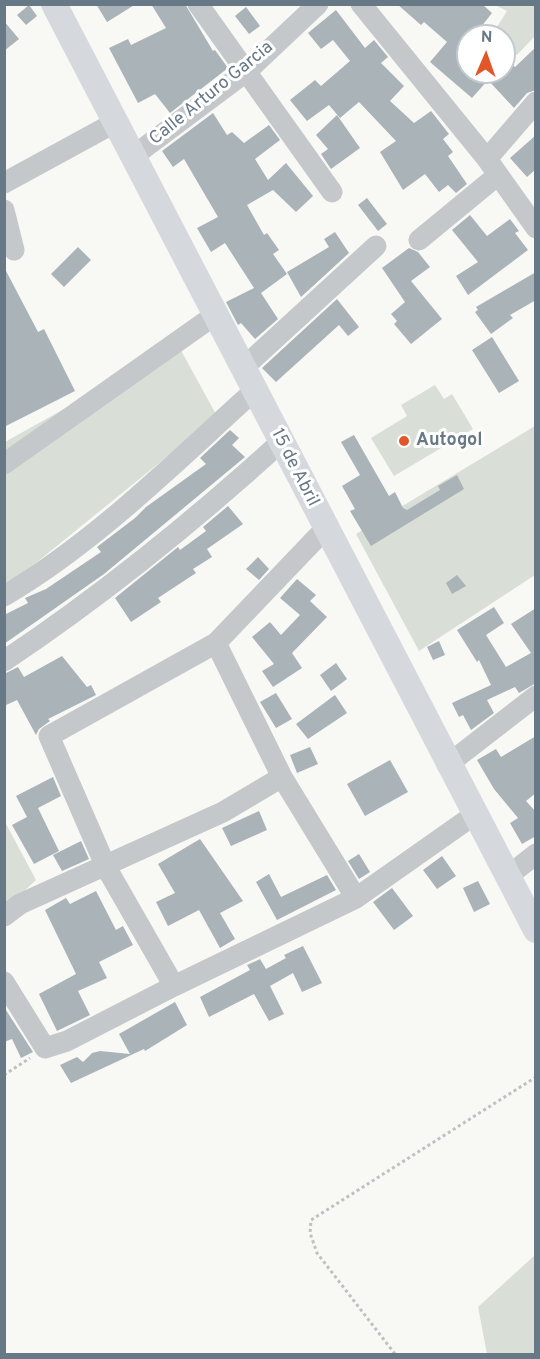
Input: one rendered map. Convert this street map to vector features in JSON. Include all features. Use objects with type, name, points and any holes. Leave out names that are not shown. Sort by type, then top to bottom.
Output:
[{"type":"main road","name":"15 de Abril","points":[[54,4],[447,765],[536,930]]},
{"type":"street","points":[[198,4],[332,192]]},
{"type":"street","name":"Calle Arturo Garcia","points":[[132,158],[247,71],[318,4]]},
{"type":"street","points":[[361,4],[493,167],[536,228]]},
{"type":"street","points":[[419,240],[493,167],[536,102]]},
{"type":"street","points":[[4,183],[114,123]]},
{"type":"street","points":[[4,210],[14,250]]},
{"type":"street","points":[[243,368],[376,246]]},
{"type":"street","points":[[4,464],[214,315]]},
{"type":"street","points":[[4,596],[46,571],[85,542],[254,391]]},
{"type":"street","points":[[4,661],[86,606],[227,491],[281,442]]},
{"type":"street","points":[[174,986],[106,867],[49,736],[216,643],[325,529]]},
{"type":"street","points":[[216,643],[282,777],[356,898]]},
{"type":"street","points":[[447,765],[536,696]]},
{"type":"street","points":[[4,916],[20,904],[223,812],[282,777]]},
{"type":"street","points":[[4,982],[45,1048],[67,1041],[174,986],[356,898],[474,815]]},
{"type":"street","points":[[508,876],[536,854]]},
{"type":"path","points":[[4,1075],[45,1048]]},
{"type":"path","points":[[395,1354],[317,1253],[310,1233],[311,1220],[536,1077]]},
{"type":"shaded area","points":[[495,5],[535,5],[535,36],[517,55],[516,24],[499,24],[507,11]]},
{"type":"shaded area","points":[[178,345],[217,416],[5,588],[5,442]]},
{"type":"shaded area","points":[[435,385],[444,399],[452,394],[473,429],[394,476],[371,438],[407,416],[401,405]]},
{"type":"shaded area","points":[[535,426],[535,575],[419,651],[356,534]]},
{"type":"shaded area","points":[[4,820],[36,880],[5,909],[4,909]]},
{"type":"shaded area","points":[[535,1255],[535,1354],[487,1354],[478,1307]]},
{"type":"building","points":[[96,4],[136,4],[107,22]]},
{"type":"building","points":[[151,4],[185,4],[213,51],[215,50],[228,68],[170,113],[155,94],[138,103],[109,48],[128,39],[131,45],[166,28]]},
{"type":"building","points":[[397,4],[482,4],[492,13],[483,24],[456,24],[456,84],[484,84],[472,98],[430,62],[447,42],[424,22],[421,25]]},
{"type":"building","points":[[29,5],[37,16],[26,25],[17,15]]},
{"type":"building","points":[[246,7],[260,26],[249,34],[235,16]]},
{"type":"building","points":[[336,10],[365,48],[374,40],[388,57],[381,63],[404,86],[390,101],[414,123],[431,111],[449,134],[443,139],[453,152],[448,156],[467,184],[456,193],[448,185],[439,192],[425,174],[403,190],[380,152],[396,141],[359,102],[340,118],[329,105],[307,121],[290,100],[315,80],[321,86],[350,61],[333,40],[321,49],[308,33]]},
{"type":"building","points":[[4,21],[19,39],[4,51]]},
{"type":"building","points":[[536,47],[536,90],[527,93],[514,108],[492,84],[516,84],[516,66]]},
{"type":"building","points":[[213,113],[227,135],[232,132],[244,143],[269,125],[280,140],[255,159],[268,180],[286,163],[313,196],[296,212],[273,190],[247,205],[264,235],[267,233],[279,250],[273,254],[287,274],[261,293],[278,319],[255,339],[241,323],[238,325],[226,302],[254,288],[225,243],[211,252],[197,228],[218,217],[184,159],[173,167],[162,151]]},
{"type":"building","points":[[337,115],[360,148],[331,169],[321,154],[328,149],[316,135]]},
{"type":"building","points":[[536,135],[536,169],[527,177],[510,158]]},
{"type":"building","points":[[367,198],[387,224],[378,231],[358,205]]},
{"type":"building","points":[[470,215],[487,236],[510,219],[519,231],[515,233],[528,250],[468,295],[456,276],[478,262],[452,230]]},
{"type":"building","points":[[335,232],[349,253],[301,297],[287,272],[329,247],[324,239]]},
{"type":"building","points":[[78,247],[91,260],[64,287],[51,274]]},
{"type":"building","points":[[409,248],[418,252],[430,267],[411,281],[442,319],[411,344],[394,324],[397,321],[391,314],[405,302],[382,268]]},
{"type":"building","points":[[4,267],[38,332],[44,329],[75,391],[4,427]]},
{"type":"building","points":[[536,272],[536,300],[510,315],[513,318],[491,334],[475,312],[478,310],[476,307]]},
{"type":"building","points":[[337,299],[359,327],[348,336],[339,325],[276,382],[262,368]]},
{"type":"building","points":[[492,337],[519,381],[499,393],[472,350]]},
{"type":"building","points":[[230,430],[239,438],[232,445],[245,457],[104,574],[4,644],[4,615],[28,603],[25,598],[46,589],[101,552],[97,547],[146,507],[206,464],[200,458]]},
{"type":"building","points":[[354,435],[389,496],[395,492],[403,508],[407,510],[440,490],[438,486],[457,475],[464,489],[371,546],[350,511],[355,509],[342,486],[360,475],[341,442]]},
{"type":"building","points":[[228,506],[243,524],[207,549],[212,557],[193,569],[196,573],[158,598],[161,602],[131,622],[115,598],[178,547],[180,550],[206,531],[203,527]]},
{"type":"building","points":[[258,557],[269,569],[259,580],[246,569]]},
{"type":"building","points":[[457,575],[466,586],[452,594],[446,583]]},
{"type":"building","points":[[297,579],[316,595],[310,601],[327,617],[292,653],[302,668],[273,687],[262,671],[274,664],[252,637],[270,622],[281,635],[300,615],[280,598]]},
{"type":"building","points":[[494,607],[504,623],[486,635],[506,667],[531,653],[511,624],[536,608],[536,683],[519,693],[515,687],[487,700],[494,713],[471,730],[463,715],[459,717],[452,703],[491,685],[479,660],[477,662],[457,630]]},
{"type":"building","points":[[439,641],[445,655],[433,660],[427,647]]},
{"type":"building","points":[[62,656],[87,687],[91,685],[96,695],[48,719],[50,721],[39,729],[36,735],[17,700],[4,706],[4,674],[18,667],[24,677]]},
{"type":"building","points":[[336,663],[347,679],[331,691],[320,675]]},
{"type":"building","points":[[276,693],[292,719],[276,728],[260,702]]},
{"type":"building","points":[[335,695],[347,713],[308,739],[296,724]]},
{"type":"building","points":[[536,736],[536,793],[526,801],[536,812],[536,836],[522,844],[510,823],[518,818],[494,789],[477,760],[496,749],[501,757]]},
{"type":"building","points":[[310,747],[318,764],[297,773],[290,755]]},
{"type":"building","points":[[390,760],[408,792],[365,816],[347,784]]},
{"type":"building","points":[[53,777],[61,796],[38,808],[59,851],[34,864],[12,825],[27,817],[16,796]]},
{"type":"building","points":[[259,811],[267,830],[231,846],[222,828]]},
{"type":"building","points":[[200,839],[243,901],[220,913],[235,939],[220,948],[199,910],[168,926],[156,902],[175,893],[158,864]]},
{"type":"building","points":[[81,841],[89,859],[62,871],[53,855]]},
{"type":"building","points":[[359,854],[370,872],[359,879],[348,861]]},
{"type":"building","points":[[442,856],[456,876],[437,889],[423,870]]},
{"type":"building","points":[[269,874],[281,897],[327,875],[336,890],[277,920],[256,882]]},
{"type":"building","points":[[478,881],[490,904],[474,912],[463,888]]},
{"type":"building","points":[[392,888],[413,916],[394,930],[373,902]]},
{"type":"building","points":[[96,891],[116,930],[123,926],[133,945],[99,962],[107,978],[78,991],[90,1015],[57,1031],[39,994],[76,974],[45,910],[66,898],[70,904]]},
{"type":"building","points":[[303,946],[322,983],[302,992],[293,973],[270,986],[284,1014],[269,1021],[254,994],[209,1017],[200,997],[250,970],[247,965],[260,959],[266,969],[286,958],[284,955]]},
{"type":"building","points":[[175,1002],[187,1025],[145,1051],[144,1049],[71,1083],[60,1065],[77,1057],[83,1062],[92,1053],[100,1051],[130,1054],[119,1034]]},
{"type":"building","points":[[4,1007],[33,1052],[21,1058],[12,1039],[4,1042]]},
{"type":"place","name":"Autogol","points":[[404,441]]}]
